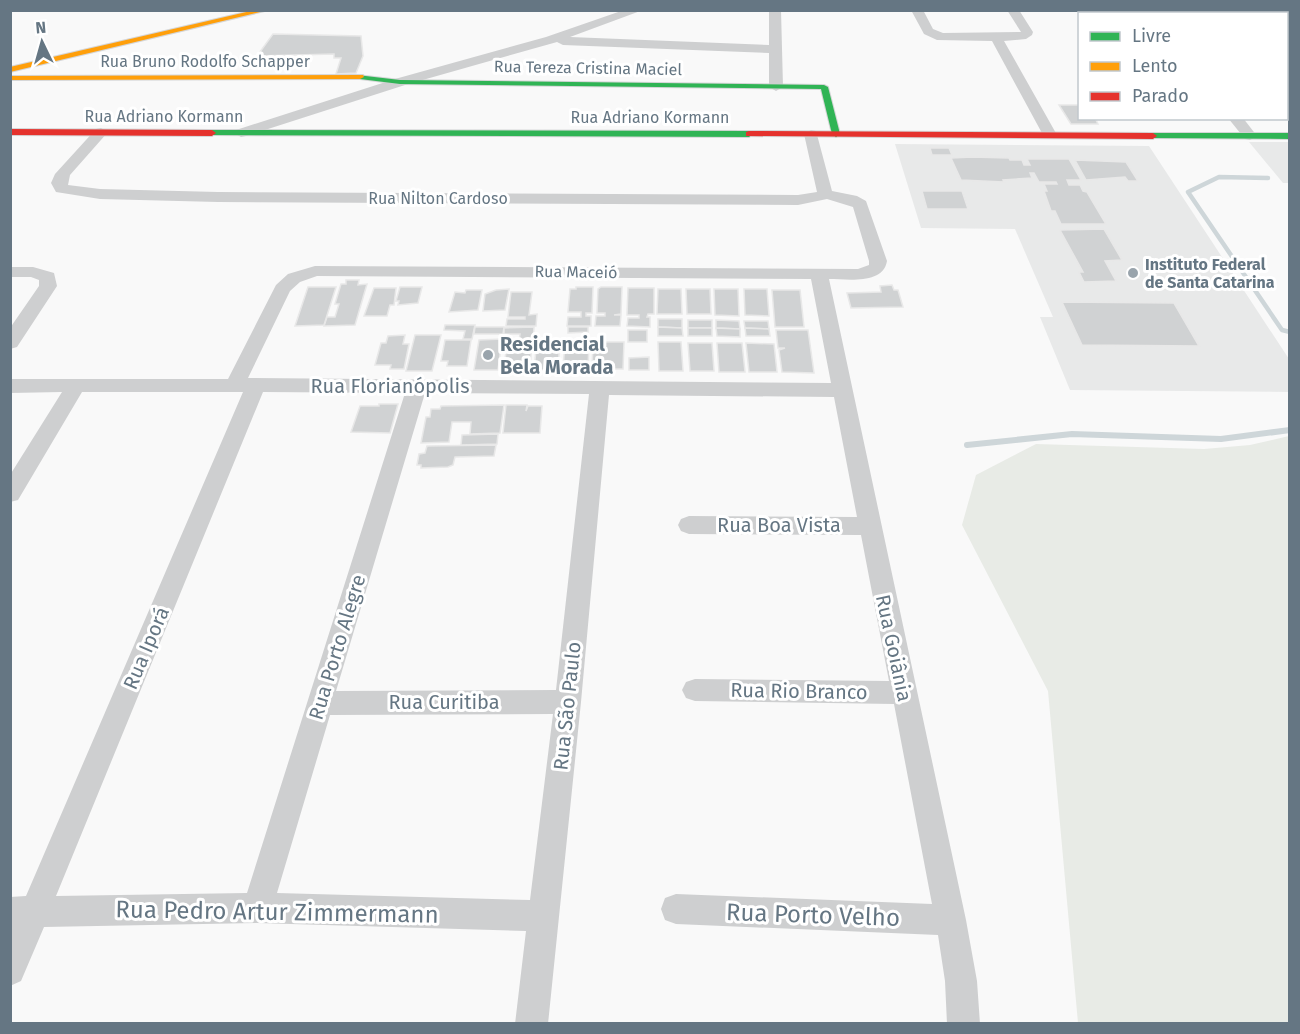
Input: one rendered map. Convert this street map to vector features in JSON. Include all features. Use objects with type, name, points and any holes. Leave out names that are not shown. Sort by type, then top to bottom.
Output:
[{"type":"street","points":[[10,70],[266,10]]},
{"type":"street","name":"Rua Tereza Cristina Maciel","points":[[242,133],[400,82],[550,40],[637,10]]},
{"type":"street","points":[[775,10],[776,87]]},
{"type":"street","points":[[917,10],[928,31],[933,34],[950,37],[996,37],[1026,34],[1027,32],[1013,10]]},
{"type":"street","points":[[996,37],[1050,135]]},
{"type":"street","name":"Rua Tereza Cristina Maciel","points":[[550,40],[775,50]]},
{"type":"street","name":"Rua Bruno Rodolfo Schapper","points":[[10,78],[347,77],[400,82]]},
{"type":"street","name":"Rua Tereza Cristina Maciel","points":[[400,82],[824,87],[836,134]]},
{"type":"street","points":[[1236,120],[1250,136]]},
{"type":"street","name":"Rua Adriano Kormann","points":[[10,132],[1290,136]]},
{"type":"street","name":"Rua Nilton Cardoso","points":[[101,132],[63,174],[59,183],[62,189],[100,194],[218,197],[798,200],[817,198],[825,194]]},
{"type":"street","points":[[811,134],[825,194]]},
{"type":"street","name":"Rua Maceió","points":[[246,385],[282,290],[294,278],[315,271],[864,274],[874,270],[878,264],[860,204],[851,199],[825,194]]},
{"type":"street","points":[[10,272],[33,272],[48,277],[48,286],[10,343]]},
{"type":"street","name":"Rua Goiânia","points":[[819,274],[951,920],[961,981],[964,1023]]},
{"type":"street","name":"Rua Florianópolis","points":[[10,386],[246,385],[842,390]]},
{"type":"street","name":"Rua Iporá","points":[[10,970],[23,912],[246,385]]},
{"type":"street","points":[[10,494],[76,386]]},
{"type":"street","name":"Rua Porto Alegre","points":[[256,908],[417,386]]},
{"type":"street","name":"Rua São Paulo","points":[[531,1023],[568,702],[600,387]]},
{"type":"street","name":"Rua Boa Vista","points":[[689,525],[869,526]]},
{"type":"street","name":"Rua Rio Branco","points":[[695,690],[903,693]]},
{"type":"street","name":"Rua Curitiba","points":[[321,703],[568,702]]},
{"type":"street","name":"Rua Pedro Artur Zimmermann","points":[[23,912],[256,908],[544,916]]},
{"type":"street","name":"Rua Porto Velho","points":[[676,909],[951,920]]},
{"type":"shaded area","points":[[1249,142],[1289,142],[1289,183],[1283,183]]},
{"type":"shaded area","name":"Instituto Federal de Santa Catarina","points":[[895,144],[1149,146],[1289,359],[1289,392],[1070,390],[1040,317],[1053,317],[1015,229],[921,228]]},
{"type":"shaded area","points":[[1289,436],[1289,1023],[1078,1023],[1048,691],[962,525],[976,475],[1036,444],[1204,449],[1250,445]]},
{"type":"building","points":[[273,34],[361,36],[363,56],[356,73],[336,74],[341,58],[334,58],[334,54],[257,56]]},
{"type":"building","points":[[1059,105],[1078,105],[1078,120],[1096,120],[1098,124],[1071,124]]},
{"type":"building","points":[[930,148],[949,148],[952,155],[932,155]]},
{"type":"building","points":[[951,158],[1022,160],[1024,165],[1030,165],[1027,159],[1069,159],[1081,180],[1067,180],[1069,185],[1080,185],[1083,191],[1087,192],[1106,224],[1061,224],[1055,211],[1051,211],[1044,191],[1047,191],[1044,184],[1057,184],[1056,182],[1039,182],[1034,173],[1030,173],[1032,178],[1003,180],[1004,182],[961,180]]},
{"type":"building","points":[[1075,160],[1126,162],[1138,181],[1128,181],[1125,177],[1086,180]]},
{"type":"building","points":[[922,191],[962,191],[968,209],[927,209]]},
{"type":"building","points":[[1104,229],[1122,260],[1105,261],[1116,281],[1084,282],[1079,272],[1083,272],[1060,230]]},
{"type":"building","points":[[346,280],[359,280],[358,285],[367,284],[355,325],[324,326],[327,317],[335,317],[339,304],[335,304],[341,284],[346,284]]},
{"type":"building","points":[[892,285],[894,290],[898,290],[903,307],[851,308],[847,293],[881,292],[880,286]]},
{"type":"building","points":[[308,287],[336,287],[324,325],[295,326]]},
{"type":"building","points":[[400,287],[422,287],[418,303],[398,305],[399,301],[396,301]]},
{"type":"building","points":[[576,287],[593,287],[592,313],[586,313],[586,316],[591,316],[591,326],[567,326],[568,317],[581,317],[581,312],[568,312],[570,289],[576,289]]},
{"type":"building","points":[[622,287],[621,314],[614,315],[621,315],[620,326],[595,326],[596,316],[605,316],[605,313],[597,313],[598,289]]},
{"type":"building","points":[[374,288],[396,288],[394,305],[390,305],[387,316],[364,316]]},
{"type":"building","points":[[628,288],[654,288],[654,314],[648,314],[647,317],[650,317],[650,327],[627,326],[628,318],[639,318],[639,315],[627,315]]},
{"type":"building","points":[[509,289],[505,310],[483,311],[485,294]]},
{"type":"building","points":[[658,289],[681,289],[682,314],[657,314]]},
{"type":"building","points":[[686,289],[710,289],[711,314],[687,314]]},
{"type":"building","points":[[714,289],[738,289],[739,316],[715,315]]},
{"type":"building","points":[[744,289],[767,289],[769,316],[745,315]]},
{"type":"building","points":[[466,290],[482,290],[478,310],[449,312],[455,292],[465,293]]},
{"type":"building","points":[[772,290],[800,290],[804,327],[775,327]]},
{"type":"building","points":[[511,292],[532,292],[529,315],[537,314],[536,326],[506,326],[507,319],[525,319],[525,317],[508,317]]},
{"type":"building","points":[[1062,302],[1174,303],[1199,346],[1082,345]]},
{"type":"building","points":[[658,319],[682,319],[682,328],[658,327]]},
{"type":"building","points":[[688,320],[712,320],[712,328],[688,328]]},
{"type":"building","points":[[716,320],[739,321],[740,329],[716,328]]},
{"type":"building","points":[[744,321],[768,321],[769,329],[745,328]]},
{"type":"building","points":[[445,325],[475,325],[472,339],[463,339],[465,331],[444,330]]},
{"type":"building","points":[[475,327],[504,327],[503,334],[474,334]]},
{"type":"building","points":[[534,327],[533,341],[519,341],[520,334],[504,334],[504,328]]},
{"type":"building","points":[[568,327],[588,327],[588,332],[568,333]]},
{"type":"building","points":[[658,327],[682,328],[683,336],[658,336]]},
{"type":"building","points":[[688,328],[712,328],[712,336],[688,336]]},
{"type":"building","points":[[716,328],[740,329],[740,337],[717,336]]},
{"type":"building","points":[[745,328],[769,329],[770,336],[746,336]]},
{"type":"building","points":[[628,330],[647,330],[647,342],[628,342]]},
{"type":"building","points":[[776,330],[808,330],[814,373],[782,372],[779,350],[785,348],[778,348]]},
{"type":"building","points":[[405,335],[403,344],[409,344],[404,369],[390,369],[391,365],[375,365],[381,343],[386,343],[388,336]]},
{"type":"building","points":[[415,335],[441,335],[432,371],[406,371]]},
{"type":"building","name":"Residencial Bela Morada","points":[[502,339],[498,370],[474,370],[479,340]]},
{"type":"building","points":[[537,339],[560,339],[558,370],[534,370]]},
{"type":"building","points":[[445,340],[471,340],[467,366],[447,366],[448,361],[441,361]]},
{"type":"building","points":[[565,342],[589,342],[588,369],[563,370]]},
{"type":"building","points":[[593,342],[624,342],[623,369],[592,369]]},
{"type":"building","points":[[658,342],[681,342],[683,371],[659,371]]},
{"type":"building","points":[[507,343],[532,343],[530,368],[504,368]]},
{"type":"building","points":[[688,343],[712,343],[714,371],[690,371]]},
{"type":"building","points":[[717,343],[742,343],[745,372],[719,372]]},
{"type":"building","points":[[746,343],[774,344],[777,372],[749,372]]},
{"type":"building","points":[[649,357],[649,370],[629,370],[629,358]]},
{"type":"building","points":[[379,404],[398,404],[390,433],[351,432],[360,406],[379,406]]},
{"type":"building","points":[[504,405],[500,433],[470,434],[471,422],[452,422],[449,442],[421,443],[426,417],[430,417],[431,409],[440,409],[441,406]]},
{"type":"building","points":[[506,405],[527,405],[526,411],[528,406],[542,406],[540,433],[503,433]]},
{"type":"building","points":[[498,434],[497,444],[461,445],[462,435]]},
{"type":"building","points":[[496,445],[494,456],[455,457],[453,465],[448,467],[421,468],[421,465],[417,465],[419,454],[425,453],[427,446]]},
{"type":"waterway","points":[[1268,178],[1219,177],[1188,192],[1282,330],[1290,332]]},
{"type":"waterway","points":[[967,445],[1072,434],[1221,439],[1290,430]]},
{"type":"traffic: fast","points":[[360,77],[400,82],[824,87],[836,134]]},
{"type":"traffic: fast","points":[[212,133],[749,134]]},
{"type":"traffic: fast","points":[[1153,136],[1290,136]]},
{"type":"traffic: slow","points":[[10,70],[266,10]]},
{"type":"traffic: slow","points":[[10,78],[360,77]]},
{"type":"traffic: jam","points":[[10,132],[212,133]]},
{"type":"traffic: jam","points":[[749,134],[1153,136]]},
{"type":"place","name":"Instituto Federal de Santa Catarina","points":[[1133,273]]},
{"type":"place","name":"Residencial Bela Morada","points":[[488,355]]}]
